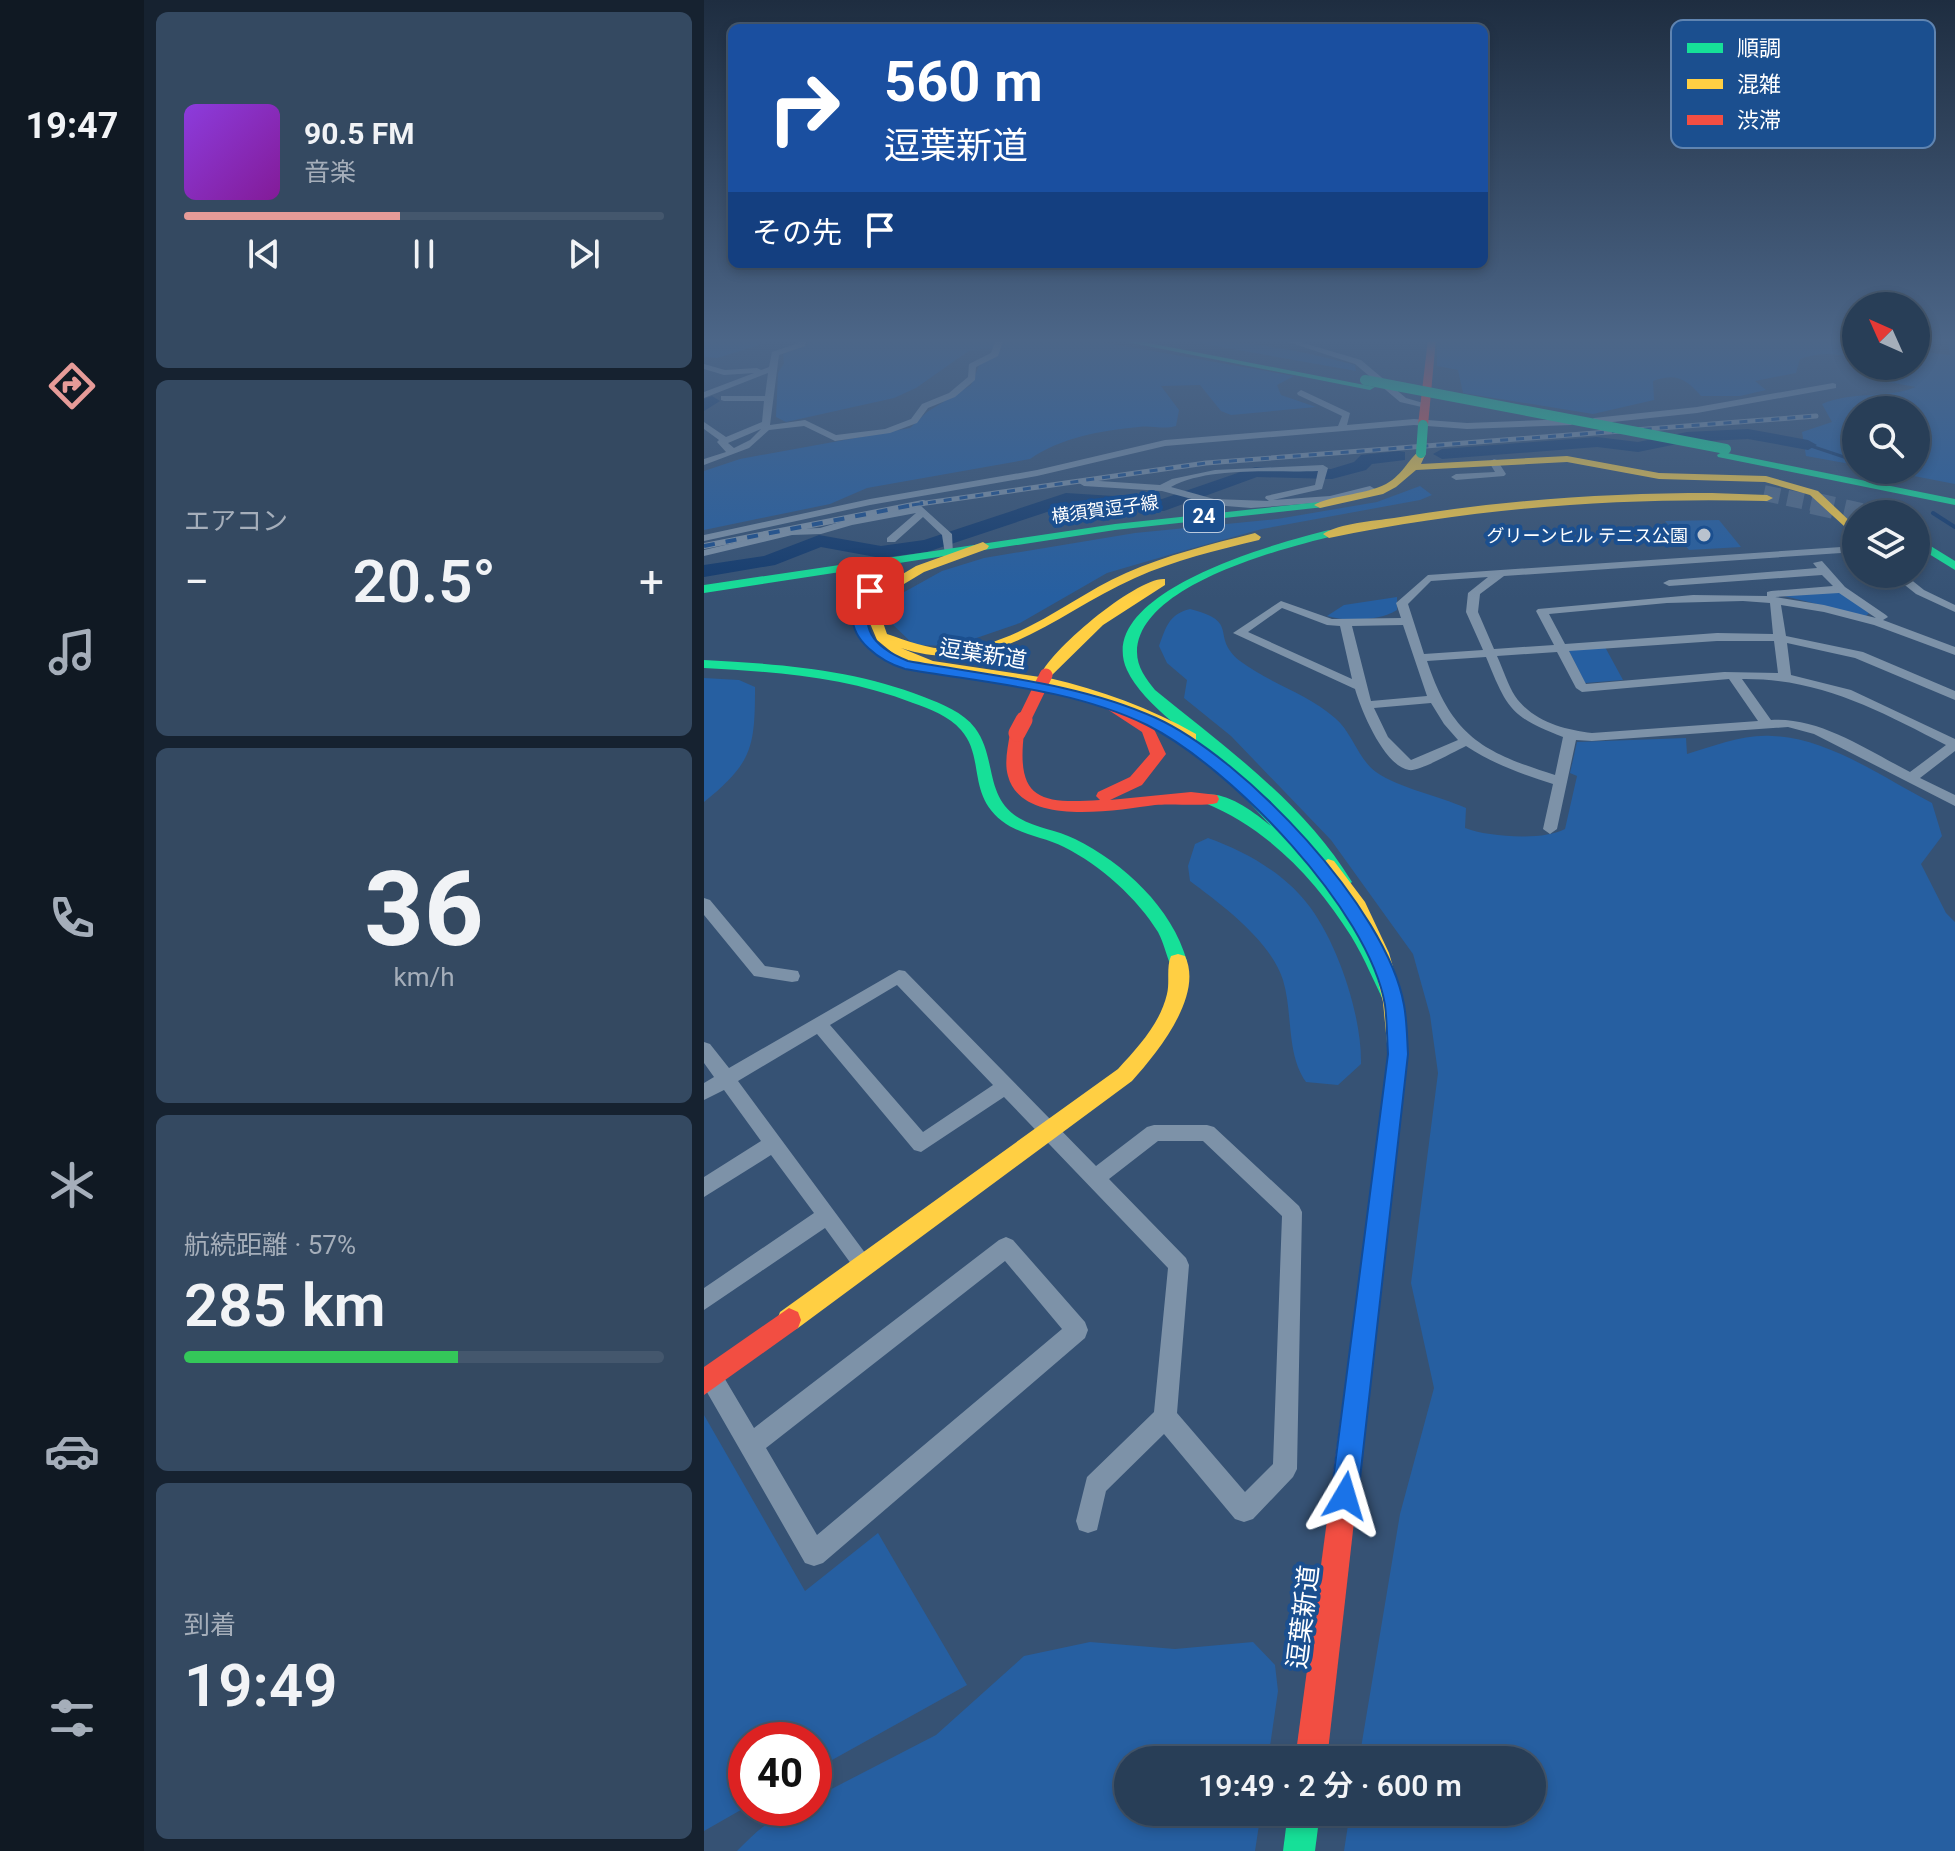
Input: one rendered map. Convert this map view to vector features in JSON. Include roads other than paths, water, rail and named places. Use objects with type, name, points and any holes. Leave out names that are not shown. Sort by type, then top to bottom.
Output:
[{"type":"main road","points":[[1423,425],[1418,460],[1494,462],[1567,459],[1659,476],[1766,479],[1814,493],[1842,520]]},
{"type":"main road","points":[[1585,425],[1955,501]]},
{"type":"main road","points":[[1724,452],[1955,491]]},
{"type":"main road","name":"横須賀逗子線","points":[[948,544],[983,546],[1161,521],[1327,506],[1381,491],[1404,479],[1418,460]]},
{"type":"main road","points":[[1394,1003],[1354,927],[1335,901],[1287,852],[1239,812],[1196,796],[1171,795],[1090,809],[1050,805],[1025,793],[1012,771],[1011,755],[1066,649],[1105,615],[1153,586],[1194,567],[1297,536],[1543,500],[1766,496],[1657,495],[1630,498]]},
{"type":"main road","points":[[1051,676],[1091,638],[1136,603],[1186,576],[1258,552],[1331,534],[1460,512]]},
{"type":"main road","points":[[876,566],[872,569],[878,575],[873,614],[882,637],[925,653],[978,653],[1026,636],[1114,584],[1190,554],[1313,523],[1460,512]]},
{"type":"main road","name":"24","points":[[704,589],[876,566],[924,555],[948,544]]},
{"type":"main road","points":[[876,592],[920,569],[983,546]]},
{"type":"main road","points":[[1930,547],[1955,558]]},
{"type":"main road","points":[[1930,550],[1955,566]]},
{"type":"main road","points":[[1258,552],[1178,591],[1149,612],[1133,634],[1132,664],[1162,703],[1224,750],[1273,795],[1327,853],[1343,882]]},
{"type":"main road","points":[[1930,560],[1955,573]]},
{"type":"main road","points":[[876,566],[876,592]]},
{"type":"main road","name":"逗葉新道","points":[[876,592],[859,610],[861,631],[886,657],[918,667],[1043,688],[1112,706],[1193,744],[1260,801],[1345,899],[1374,951],[1394,1003]]},
{"type":"main road","name":"逗葉新道","points":[[882,637],[912,659],[1083,689],[1168,723],[1243,774],[1343,882],[1379,948],[1394,1003],[1398,1052],[1395,1099],[1313,1746]]},
{"type":"main road","points":[[704,664],[831,673],[955,715],[971,730],[979,746],[981,786],[989,802],[1006,817],[1072,844],[1096,861],[1158,914],[1171,933],[1179,960],[1179,987],[1170,1017],[1151,1048],[1101,1092],[707,1380]]},
{"type":"main road","points":[[1024,733],[1027,767],[1038,783],[1059,794],[1103,796],[1138,780],[1148,772],[1158,754],[1148,730],[1112,706]]},
{"type":"main road","points":[[1299,1851],[1302,1826]]},
{"type":"street","points":[[705,425],[725,440]]},
{"type":"street","points":[[732,452],[722,445],[725,440],[773,425]]},
{"type":"street","points":[[810,425],[835,438],[887,431],[902,425]]},
{"type":"street","points":[[1341,430],[1343,425]]},
{"type":"street","points":[[704,538],[870,502],[1037,473],[1165,443],[1370,425]]},
{"type":"street","points":[[704,462],[732,452],[761,436],[765,426]]},
{"type":"street","points":[[1456,477],[1501,474],[1494,462]]},
{"type":"street","points":[[1162,488],[1180,479],[1256,468],[1323,474],[1319,487],[1273,495],[1268,505]]},
{"type":"street","points":[[1084,483],[1162,488],[1214,502],[1268,505],[1330,499],[1369,488],[1381,491]]},
{"type":"street","points":[[704,553],[792,532],[821,531],[850,522],[921,509],[948,544]]},
{"type":"street","points":[[891,540],[923,512]]},
{"type":"street","points":[[1559,781],[1510,768],[1464,742],[1445,722],[1434,699],[1402,603],[1428,578],[1842,550]]},
{"type":"street","points":[[1808,553],[1841,589],[1905,630],[1955,651]]},
{"type":"street","points":[[1656,563],[1681,600]]},
{"type":"street","points":[[1669,583],[1825,571]]},
{"type":"street","points":[[1501,573],[1483,584],[1471,603],[1510,699],[1533,721],[1570,735],[1592,737],[1788,723],[1819,731],[1955,801]]},
{"type":"street","points":[[1915,588],[1955,609]]},
{"type":"street","points":[[1841,589],[1542,611],[1582,688],[1734,677],[1785,677],[1859,698],[1955,744],[1911,778]]},
{"type":"street","points":[[1741,598],[1775,601],[1905,630]]},
{"type":"street","points":[[1775,601],[1785,677]]},
{"type":"street","points":[[1363,688],[1239,633],[1281,604],[1331,623],[1408,621]]},
{"type":"street","points":[[1346,625],[1367,705],[1381,738],[1397,758],[1410,766],[1464,742]]},
{"type":"street","points":[[1420,658],[1717,637],[1780,638],[1859,655],[1955,696]]},
{"type":"street","points":[[1734,677],[1766,723]]},
{"type":"street","points":[[1367,705],[1434,699]]},
{"type":"street","points":[[1550,829],[1570,735]]},
{"type":"street","points":[[704,904],[760,972],[792,976]]},
{"type":"street","points":[[704,1092],[899,976],[1179,1265],[1165,1417],[1095,1485],[1088,1521]]},
{"type":"street","points":[[819,1024],[921,1144],[1006,1086]]},
{"type":"street","points":[[704,1049],[864,1265]]},
{"type":"street","points":[[1095,1178],[1154,1133],[1207,1133],[1292,1212],[1285,1469],[1244,1510],[1165,1417]]},
{"type":"street","points":[[704,1188],[774,1143]]},
{"type":"street","points":[[704,1300],[827,1215]]},
{"type":"street","points":[[707,1380],[751,1445],[814,1554],[1077,1330],[1006,1247],[751,1445]]},
{"type":"waterway","points":[[1442,454],[1597,442],[1638,447],[1687,437],[1748,434],[1808,445]]},
{"type":"waterway","points":[[1808,445],[1842,456]]},
{"type":"waterway","points":[[704,571],[768,561],[819,541],[881,552],[927,546],[1066,499],[1164,505],[1255,472],[1332,474],[1360,466],[1367,459],[1399,456]]},
{"type":"waterway","points":[[1933,513],[1955,527]]},
{"type":"tunnel","points":[[1764,493],[1822,505]]},
{"type":"tunnel","points":[[1812,503],[1842,510]]},
{"type":"railway","points":[[915,505],[1206,463],[1694,425]]},
{"type":"railway","points":[[915,505],[923,503]]},
{"type":"railway","points":[[704,546],[915,505]]},
{"type":"place","name":"グリーンヒル テニス公園","points":[[1704,535]]}]
